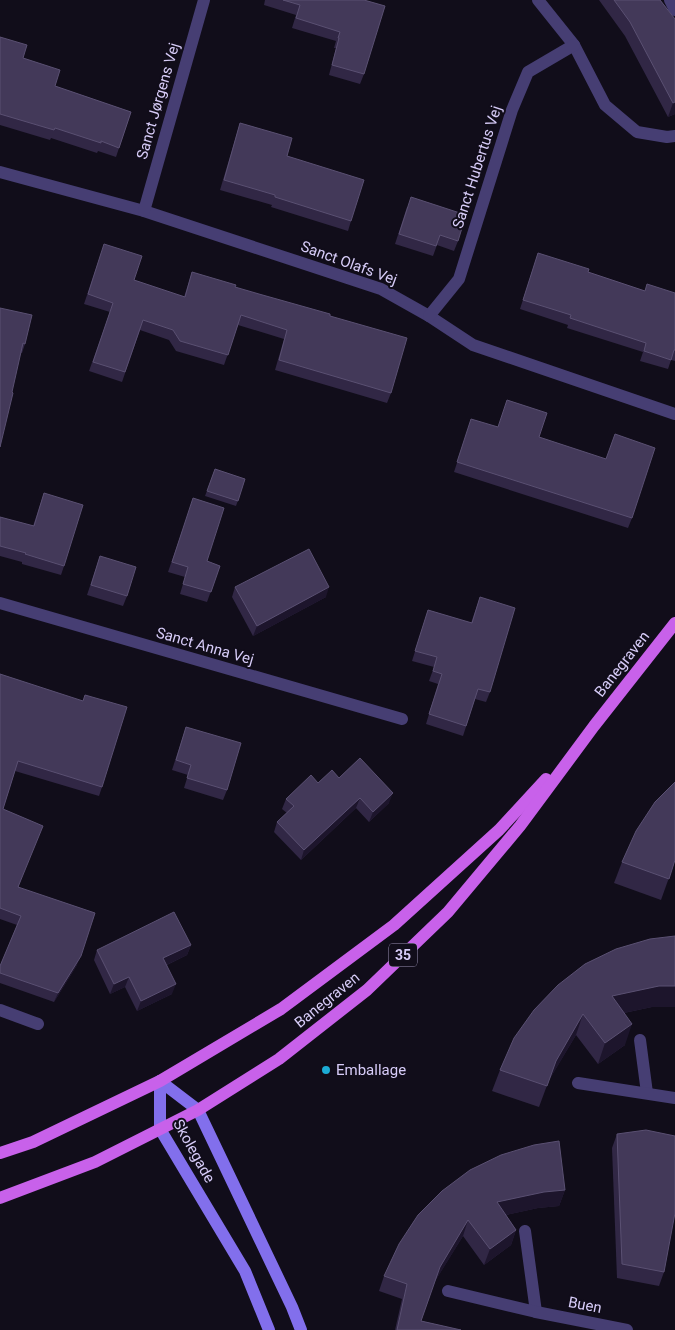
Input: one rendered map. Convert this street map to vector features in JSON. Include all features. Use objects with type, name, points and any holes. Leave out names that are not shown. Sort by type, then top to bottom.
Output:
[{"type":"main road","name":"Banegraven","points":[[0,1198],[95,1162],[198,1110],[279,1058],[367,990],[448,912],[520,826],[594,726],[675,623]]},
{"type":"main road","name":"Banegraven","points":[[0,1153],[32,1142],[160,1081],[281,1009],[394,925],[499,830],[594,726]]},
{"type":"street","name":"Sanct Jørgens Vej","points":[[144,211],[204,0]]},
{"type":"street","points":[[538,0],[574,45],[605,105],[637,132],[667,137],[675,136]]},
{"type":"street","points":[[670,0],[675,10]]},
{"type":"street","name":"Sanct Hubertus Vej","points":[[429,316],[459,279],[512,110],[528,72],[574,45]]},
{"type":"street","name":"Sanct Olafs Vej","points":[[0,172],[144,211],[381,289],[429,316],[473,345],[675,414]]},
{"type":"street","name":"Sanct Anna Vej","points":[[0,603],[402,720]]},
{"type":"street","points":[[0,1010],[38,1024]]},
{"type":"street","points":[[640,1040],[646,1093]]},
{"type":"street","name":"Skolegade","points":[[160,1081],[198,1110],[292,1307],[301,1330]]},
{"type":"street","name":"Skolegade","points":[[160,1081],[160,1129],[245,1271],[269,1330]]},
{"type":"street","points":[[578,1083],[675,1098]]},
{"type":"street","points":[[525,1232],[536,1312]]},
{"type":"street","name":"Buen","points":[[448,1291],[536,1312],[627,1330]]},
{"type":"building","points":[[283,0],[364,0],[385,6],[364,74],[332,65],[340,32],[296,18],[300,5]]},
{"type":"building","points":[[614,0],[660,0],[675,19],[675,102],[673,103],[630,22]]},
{"type":"building","points":[[0,37],[27,45],[23,58],[60,70],[55,86],[131,112],[119,148],[101,141],[101,143],[55,128],[54,130],[0,114]]},
{"type":"building","points":[[240,123],[292,138],[287,156],[364,180],[351,221],[224,180]]},
{"type":"building","points":[[411,197],[466,215],[458,241],[440,235],[436,246],[399,234]]},
{"type":"building","points":[[104,244],[142,256],[134,280],[185,297],[192,272],[236,285],[235,287],[407,338],[391,393],[279,360],[287,330],[241,315],[228,355],[180,341],[173,330],[143,320],[125,372],[93,362],[113,303],[88,294]]},
{"type":"building","points":[[538,253],[589,269],[588,272],[645,291],[647,284],[675,293],[675,350],[671,360],[644,351],[646,343],[570,318],[571,315],[523,300]]},
{"type":"building","points":[[0,308],[32,315],[25,344],[23,343],[0,447]]},
{"type":"building","points":[[507,400],[547,413],[539,437],[606,459],[615,434],[655,448],[632,518],[457,462],[471,419],[498,427]]},
{"type":"building","points":[[215,469],[245,479],[238,501],[207,491]]},
{"type":"building","points":[[44,493],[83,505],[64,566],[0,546],[0,517],[34,526]]},
{"type":"building","points":[[193,498],[224,508],[207,561],[220,566],[211,592],[183,584],[188,567],[172,562]]},
{"type":"building","points":[[309,549],[329,587],[257,626],[235,587]]},
{"type":"building","points":[[100,556],[136,567],[127,596],[91,585]]},
{"type":"building","points":[[480,597],[515,608],[490,692],[478,689],[466,726],[429,714],[442,674],[433,671],[437,657],[415,651],[428,610],[472,623]]},
{"type":"building","points":[[0,674],[83,701],[85,695],[127,707],[102,787],[18,761],[3,809],[43,826],[18,887],[95,913],[81,956],[58,993],[0,973],[0,966],[21,916],[0,908]]},
{"type":"building","points":[[186,727],[241,743],[227,790],[187,778],[191,765],[176,760]]},
{"type":"building","points":[[360,758],[393,793],[373,812],[360,798],[304,850],[277,822],[294,806],[286,799],[311,775],[318,783],[332,770],[339,778]]},
{"type":"building","points":[[675,782],[675,860],[669,879],[622,862],[636,831],[655,802]]},
{"type":"building","points":[[174,912],[191,945],[163,958],[176,984],[141,1001],[129,977],[114,984],[97,950]]},
{"type":"building","points":[[675,936],[675,986],[659,986],[612,996],[632,1024],[605,1043],[583,1014],[556,1061],[547,1086],[500,1070],[514,1038],[534,1010],[558,985],[585,964],[616,949],[650,939]]},
{"type":"building","points":[[646,1130],[675,1136],[675,1213],[664,1272],[622,1264],[617,1134]]},
{"type":"building","points":[[559,1141],[565,1190],[544,1192],[497,1202],[516,1230],[490,1249],[468,1220],[440,1267],[421,1321],[461,1330],[397,1330],[407,1284],[384,1276],[399,1244],[418,1215],[442,1191],[470,1170],[501,1155],[534,1145]]},
{"type":"place","name":"Emballage","points":[[326,1070]]}]
